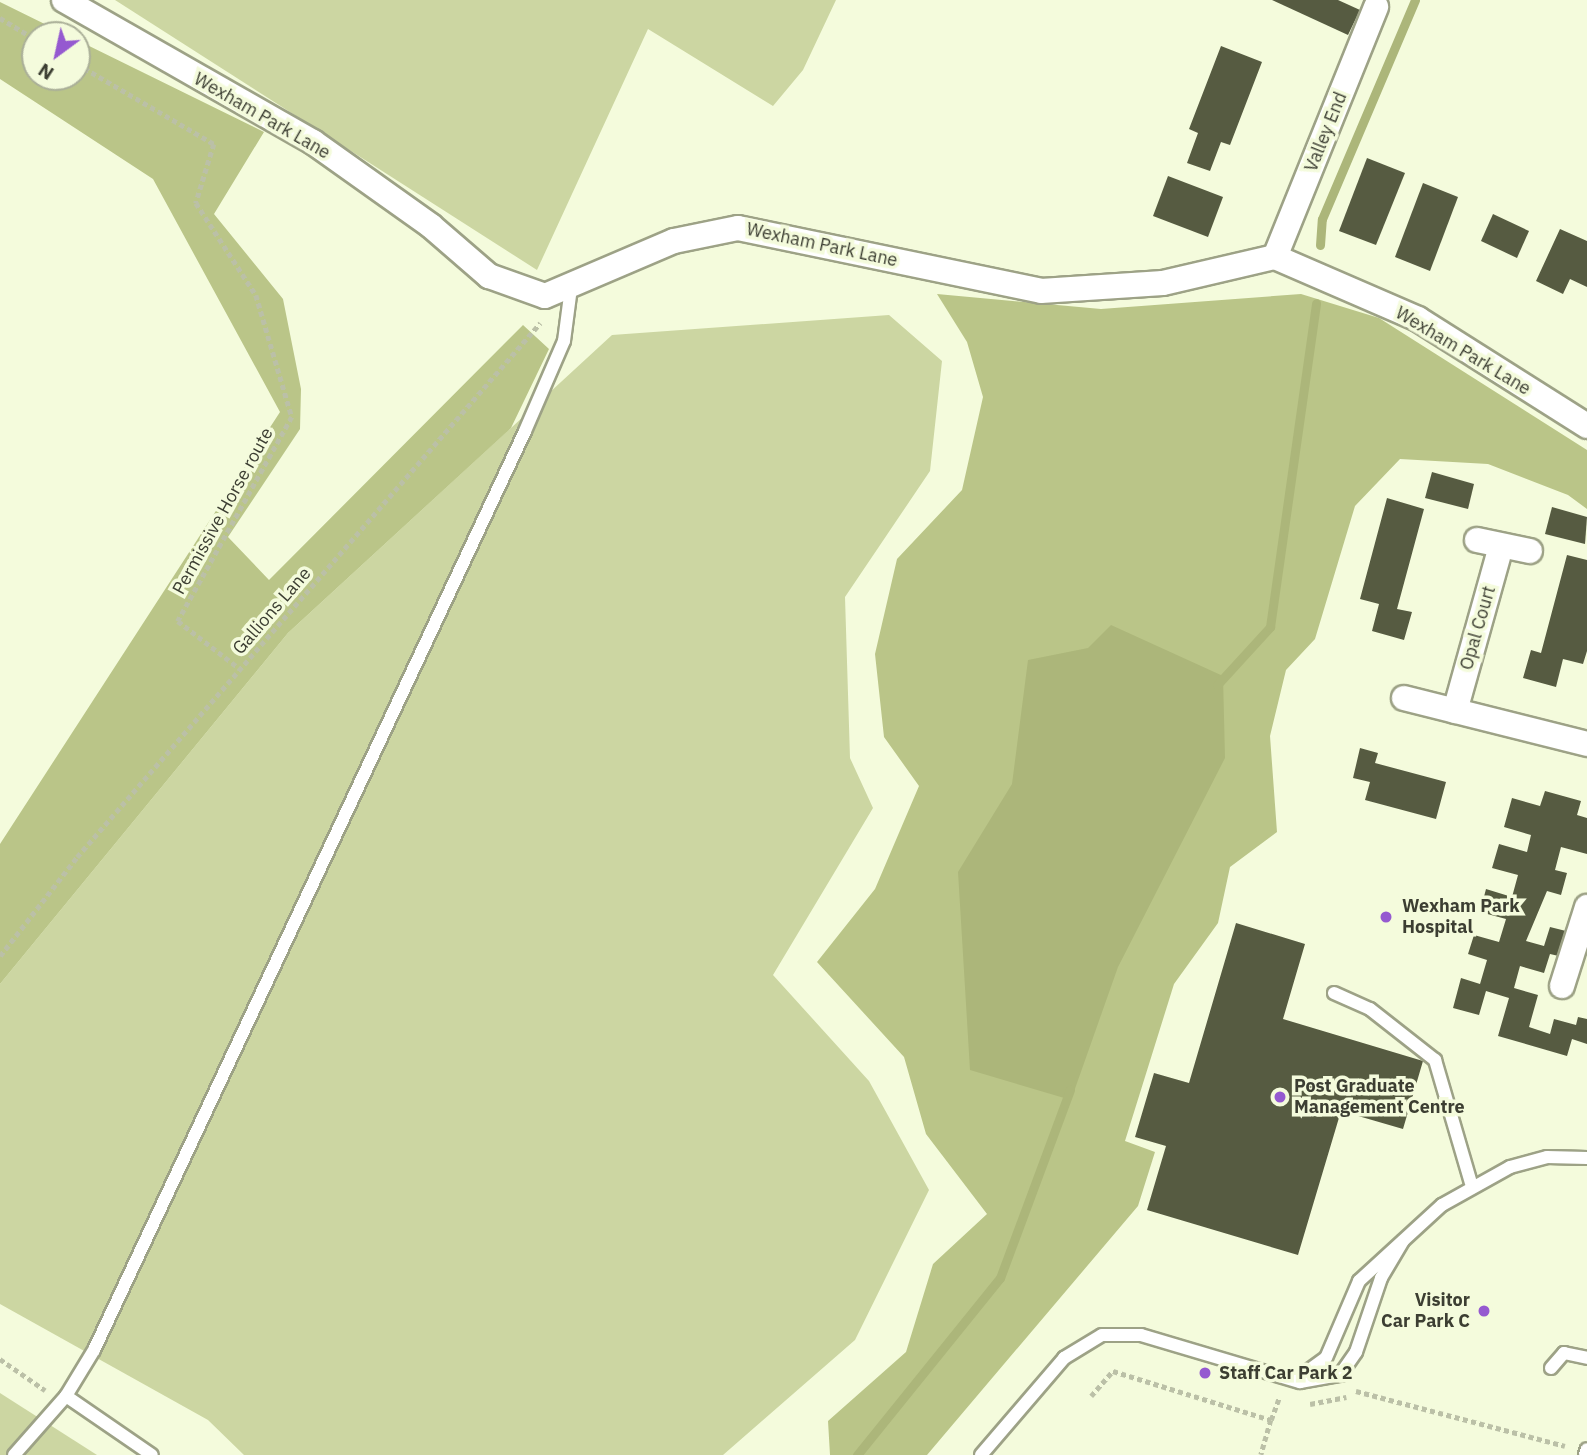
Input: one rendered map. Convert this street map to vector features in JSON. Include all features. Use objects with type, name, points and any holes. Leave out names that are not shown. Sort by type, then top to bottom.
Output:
[{"type":"street","name":"Wexham Park Lane","points":[[64,0],[313,142],[431,226],[489,276],[545,296],[571,288],[674,241],[738,228],[1041,291],[1163,283],[1275,257],[1418,319],[1587,426]]},
{"type":"street","name":"Valley End","points":[[1275,257],[1376,7]]},
{"type":"street","points":[[1477,540],[1530,551]]},
{"type":"street","name":"Opal Court","points":[[1455,711],[1501,546]]},
{"type":"street","points":[[1404,698],[1587,744]]},
{"type":"street","points":[[1562,986],[1587,907]]},
{"type":"lane","points":[[14,1455],[66,1396],[94,1350],[525,431],[564,341],[571,288]]},
{"type":"lane","points":[[1334,993],[1370,1009],[1435,1060],[1471,1183]]},
{"type":"lane","points":[[1291,1379],[1316,1371],[1354,1289],[1403,1241],[1471,1183],[1547,1157],[1587,1158]]},
{"type":"lane","points":[[981,1455],[1063,1358],[1102,1335],[1141,1335],[1291,1379],[1321,1382],[1349,1366],[1381,1278],[1403,1241]]},
{"type":"lane","points":[[1551,1368],[1564,1353],[1587,1358]]},
{"type":"lane","points":[[66,1396],[152,1455]]},
{"type":"path","points":[[0,18],[21,31]]},
{"type":"path","name":"Permissive Horse route","points":[[91,72],[214,144],[196,203],[256,295],[292,417],[178,621],[240,669]]},
{"type":"path","name":"Gallions Lane","points":[[0,956],[240,669],[571,288]]},
{"type":"path","points":[[1091,1396],[1113,1371],[1271,1420],[1261,1455]]},
{"type":"path","points":[[1301,1403],[1331,1404],[1359,1388],[1586,1452]]},
{"type":"path","points":[[1279,1398],[1290,1401]]},
{"type":"shaded area","points":[[115,0],[836,0],[803,70],[773,106],[648,29],[537,270]]},
{"type":"shaded area","points":[[0,2],[39,21],[21,21],[21,91],[91,91],[91,47],[264,132],[214,214],[283,299],[301,389],[300,429],[228,537],[269,580],[523,325],[549,349],[511,428],[288,633],[0,984],[0,844],[280,412],[153,179],[0,79]]},
{"type":"shaded area","points":[[937,294],[1101,309],[1301,294],[1379,318],[1587,450],[1587,509],[1568,495],[1488,464],[1400,459],[1355,506],[1315,639],[1286,670],[1270,736],[1277,832],[1230,867],[1218,923],[1174,984],[1125,1141],[1155,1152],[1138,1206],[927,1455],[830,1455],[828,1421],[906,1352],[933,1264],[987,1214],[926,1134],[904,1057],[817,962],[875,889],[919,786],[884,737],[875,654],[897,559],[962,490],[983,397],[967,342]]},
{"type":"shaded area","points":[[889,315],[942,361],[930,471],[845,597],[850,758],[873,808],[773,975],[869,1081],[929,1190],[855,1340],[723,1455],[244,1455],[208,1420],[0,1304],[0,984],[288,633],[612,335]]},
{"type":"shaded area","points":[[1111,625],[1223,676],[1225,758],[1118,967],[1071,1100],[970,1070],[958,872],[1012,784],[1028,660],[1088,648]]},
{"type":"shaded area","points":[[0,1393],[97,1455],[0,1455]]},
{"type":"building","points":[[1272,0],[1338,0],[1360,10],[1348,35]]},
{"type":"building","points":[[1221,46],[1262,62],[1230,145],[1221,142],[1210,171],[1187,163],[1198,133],[1189,129]]},
{"type":"building","points":[[1367,158],[1405,173],[1376,245],[1339,231]]},
{"type":"building","points":[[1168,176],[1223,197],[1208,237],[1153,216]]},
{"type":"building","points":[[1423,183],[1458,197],[1430,271],[1395,257]]},
{"type":"building","points":[[1493,214],[1529,231],[1517,258],[1481,241]]},
{"type":"building","points":[[1560,229],[1587,241],[1587,287],[1570,279],[1563,294],[1536,281]]},
{"type":"building","points":[[1432,472],[1474,484],[1468,509],[1425,498]]},
{"type":"building","points":[[1387,498],[1424,509],[1397,609],[1412,612],[1404,640],[1372,631],[1379,604],[1360,599]]},
{"type":"building","points":[[1552,507],[1587,517],[1585,544],[1545,534]]},
{"type":"building","points":[[1567,555],[1587,560],[1587,651],[1583,664],[1563,659],[1556,687],[1523,678],[1531,650],[1541,653]]},
{"type":"building","points":[[1360,748],[1378,753],[1375,763],[1446,782],[1436,819],[1365,800],[1370,782],[1353,778]]},
{"type":"building","points":[[1545,791],[1581,801],[1577,815],[1587,818],[1587,854],[1561,847],[1555,870],[1567,873],[1561,895],[1547,891],[1526,941],[1544,946],[1550,927],[1570,932],[1563,957],[1550,954],[1544,973],[1520,966],[1514,988],[1538,995],[1529,1027],[1550,1034],[1554,1019],[1576,1025],[1578,1017],[1587,1019],[1587,1044],[1572,1039],[1567,1056],[1498,1036],[1509,998],[1486,991],[1479,1015],[1453,1008],[1461,978],[1480,984],[1487,960],[1468,954],[1474,935],[1499,942],[1506,919],[1480,912],[1486,889],[1512,897],[1518,875],[1492,868],[1499,844],[1527,852],[1531,835],[1504,827],[1512,798],[1540,806]]},
{"type":"building","name":"Post Graduate Management Centre","points":[[1236,923],[1305,944],[1283,1019],[1423,1061],[1403,1129],[1341,1111],[1298,1255],[1147,1210],[1166,1146],[1135,1137],[1154,1073],[1189,1083]]},
{"type":"waterway","points":[[1320,245],[1322,219],[1415,0]]},
{"type":"waterway","points":[[1217,685],[1270,627],[1316,303]]},
{"type":"waterway","points":[[857,1455],[1000,1278],[1070,1090]]},
{"type":"place","name":"Wexham Park Hospital","points":[[1386,917]]},
{"type":"place","name":"Post Graduate Management Centre","points":[[1280,1097]]},
{"type":"place","name":"Visitor Car Park C","points":[[1484,1311]]},
{"type":"place","name":"Staff Car Park 2","points":[[1205,1373]]}]
